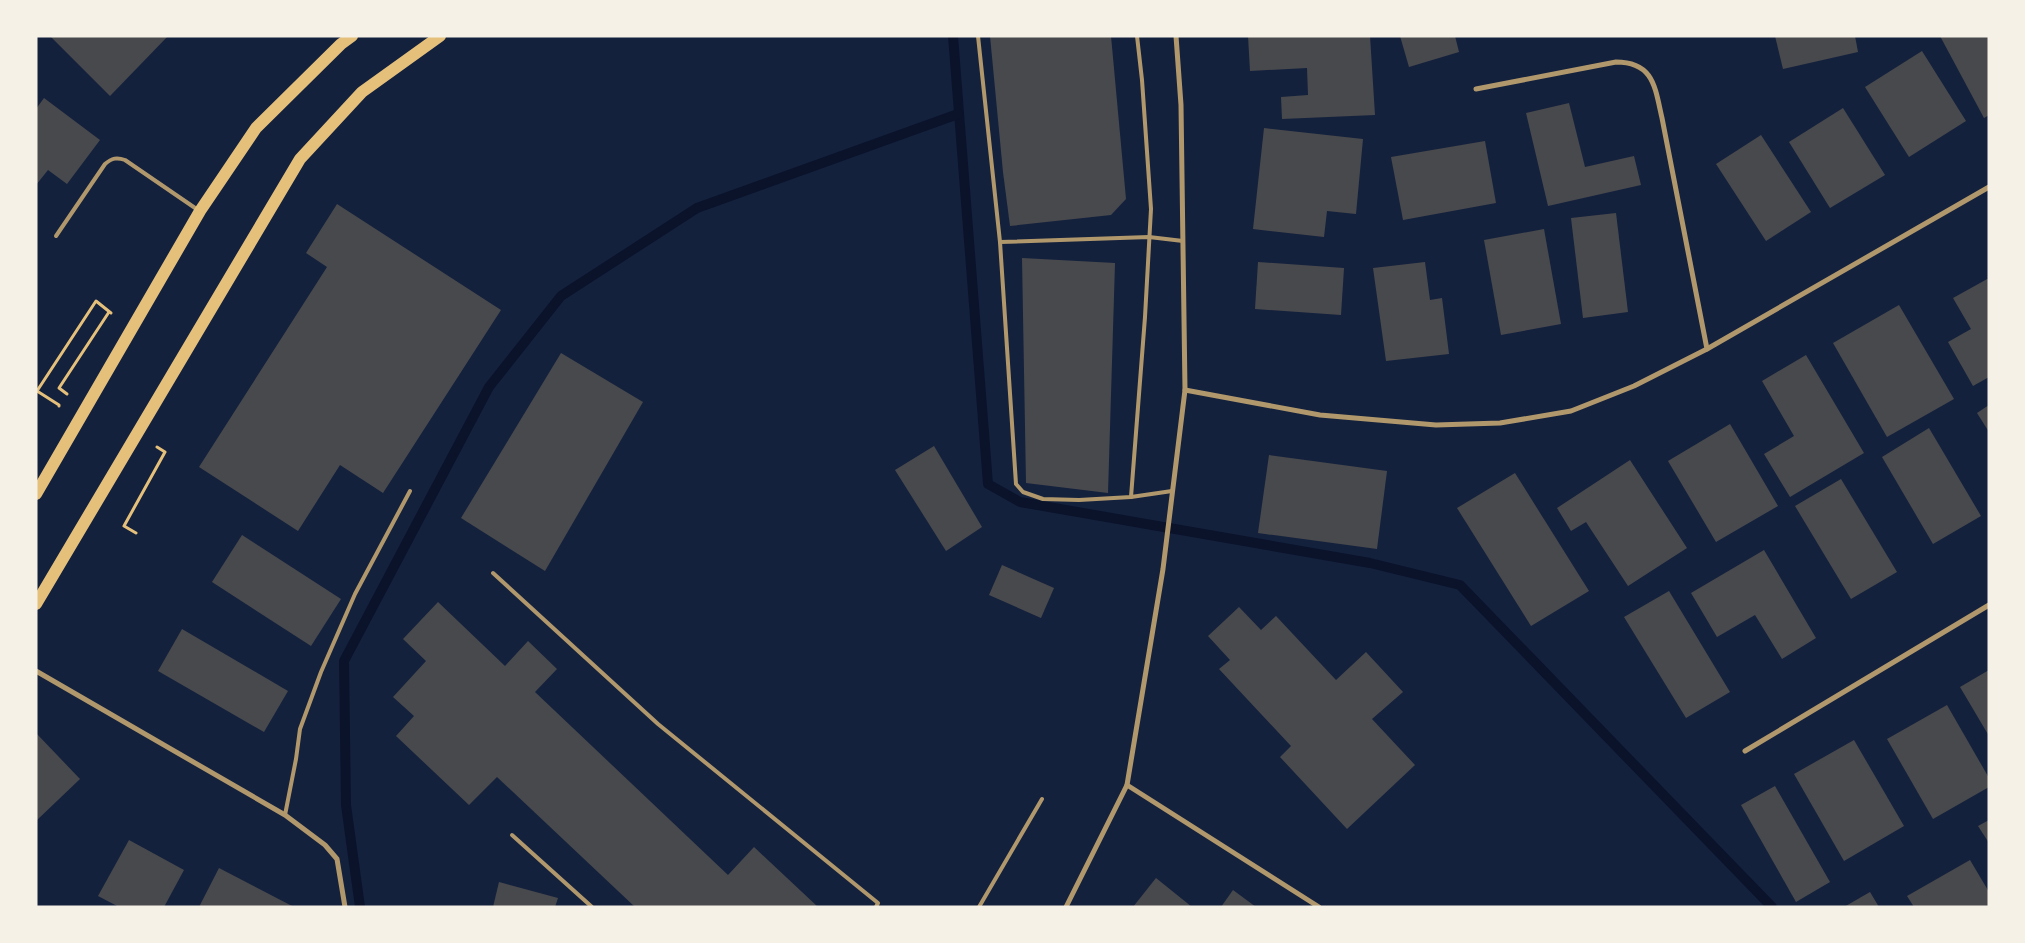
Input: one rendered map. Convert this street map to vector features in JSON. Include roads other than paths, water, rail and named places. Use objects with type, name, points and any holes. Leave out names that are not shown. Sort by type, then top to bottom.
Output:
[{"type":"main road","points":[[36,494],[200,211],[256,128],[341,44],[352,36]]},
{"type":"main road","points":[[36,604],[300,159],[362,92],[440,36]]},
{"type":"street","points":[[1066,907],[1127,785],[1163,569],[1185,390],[1181,104],[1176,36]]},
{"type":"street","points":[[1476,89],[1616,62],[1629,62],[1641,67],[1650,76],[1655,88],[1662,118],[1707,349]]},
{"type":"street","points":[[1185,390],[1320,415],[1436,425],[1500,422],[1571,411],[1634,386],[1707,349],[1989,187]]},
{"type":"street","points":[[1745,751],[1989,605]]},
{"type":"street","points":[[36,672],[285,815],[332,851],[340,868],[345,907]]},
{"type":"street","points":[[1127,785],[1318,907]]},
{"type":"lane","points":[[978,36],[1000,242],[1016,484],[1022,492],[1042,500],[1131,497],[1172,491]]},
{"type":"lane","points":[[1131,497],[1151,209],[1137,36]]},
{"type":"lane","points":[[56,236],[105,164],[111,159],[118,157],[200,211]]},
{"type":"lane","points":[[1000,242],[1149,237],[1183,241]]},
{"type":"lane","points":[[285,815],[300,729],[321,672],[355,594],[410,491]]},
{"type":"lane","points":[[493,574],[658,724],[877,905],[884,907]]},
{"type":"lane","points":[[979,907],[1042,799]]},
{"type":"lane","points":[[512,835],[592,907]]},
{"type":"waterway","points":[[953,36],[988,484],[1020,502],[1370,563],[1460,585],[1772,907]]},
{"type":"waterway","points":[[360,907],[346,805],[344,661],[489,387],[561,296],[697,208],[958,114]]}]
